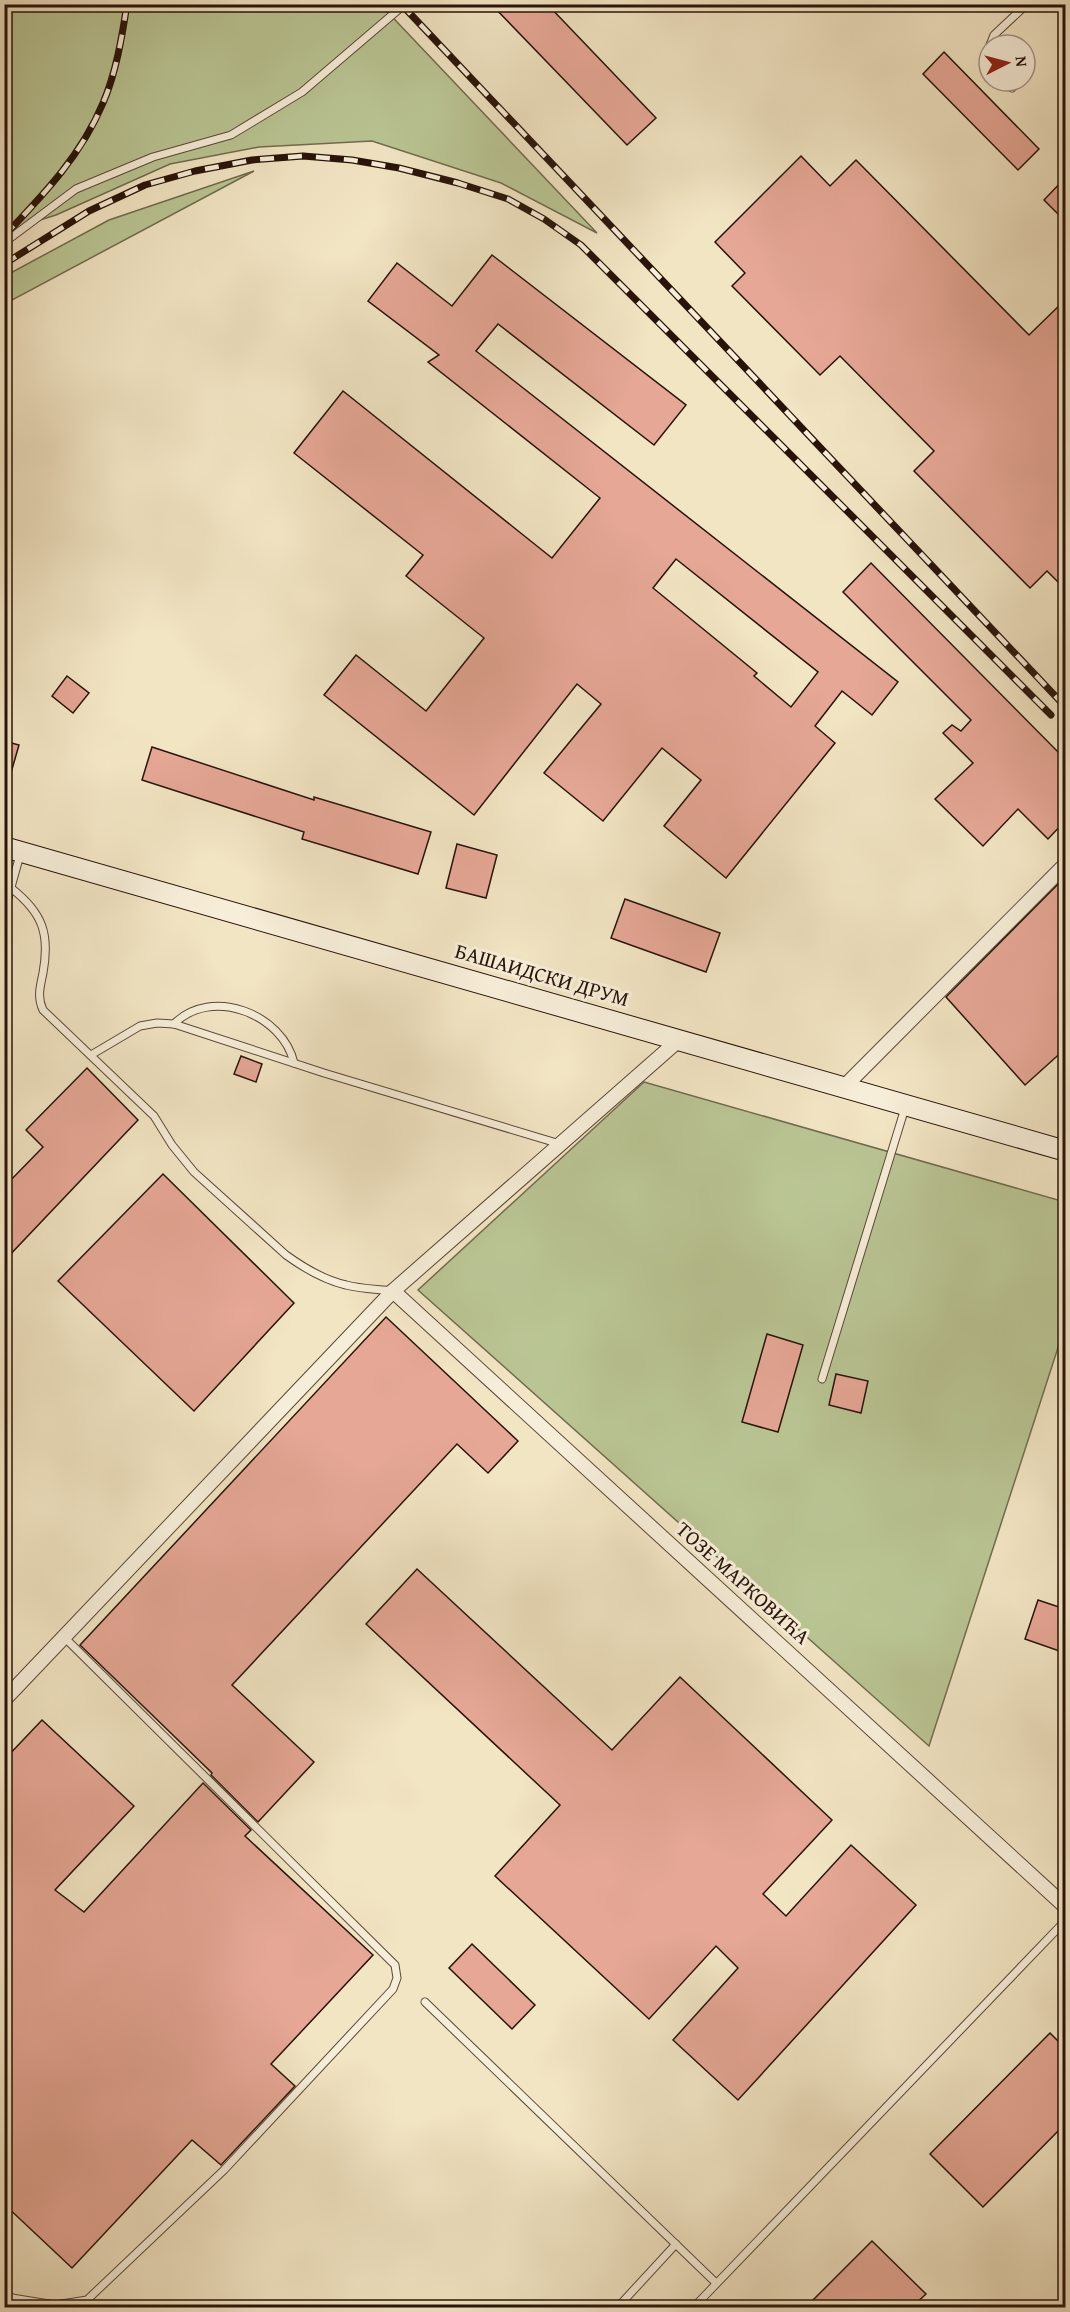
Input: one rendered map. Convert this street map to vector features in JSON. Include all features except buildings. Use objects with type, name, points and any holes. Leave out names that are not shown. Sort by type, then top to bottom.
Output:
[{"type":"street","name":"БАШАИДСКИ ДРУМ","points":[[13,850],[680,1038],[843,1088],[1065,1150]]},
{"type":"street","points":[[843,1088],[1065,864]]},
{"type":"street","points":[[4,1700],[393,1291],[680,1038]]},
{"type":"street","name":"ТОЗЕ МАРКОВИЋА","points":[[393,1291],[1065,1907]]},
{"type":"lane","points":[[4,240],[9,239],[76,189],[153,157],[231,135],[302,92],[405,4]]},
{"type":"lane","points":[[996,33],[1027,4]]},
{"type":"lane","points":[[4,912],[11,888],[13,850]]},
{"type":"lane","points":[[11,888],[27,902],[44,928],[46,951],[38,996],[43,1010],[154,1116],[172,1145],[194,1172],[286,1255],[301,1265],[347,1285],[393,1291]]},
{"type":"lane","points":[[174,1024],[195,1009],[222,1006],[247,1011],[267,1024],[283,1041],[292,1054],[294,1063]]},
{"type":"lane","points":[[91,1055],[140,1026],[157,1023],[174,1024],[560,1144]]},
{"type":"lane","points":[[822,1378],[906,1106]]},
{"type":"lane","points":[[12,2298],[56,2305],[87,2300],[224,2170],[393,1989],[397,1978],[395,1965],[64,1637]]},
{"type":"lane","points":[[693,2307],[1064,1924]]},
{"type":"lane","points":[[425,2002],[716,2283]]},
{"type":"lane","points":[[617,2307],[676,2244]]},
{"type":"lane","points":[[4,2290],[21,2307]]},
{"type":"green space","points":[[380,4],[597,233],[501,183],[372,141],[259,147],[170,164],[56,215],[5,231],[5,5]]},
{"type":"green space","points":[[254,171],[10,301],[5,307],[5,276],[109,220]]},
{"type":"green space","points":[[644,1082],[1065,1202],[1065,1326],[929,1746],[418,1290]]},
{"type":"railway","points":[[4,236],[60,174],[94,122],[108,91],[115,67],[127,4]]},
{"type":"railway","points":[[401,4],[1060,701]]},
{"type":"railway","points":[[4,264],[89,211],[145,185],[195,171],[252,160],[303,156],[352,160],[399,168],[508,199],[544,219],[581,245],[1051,715]]}]
